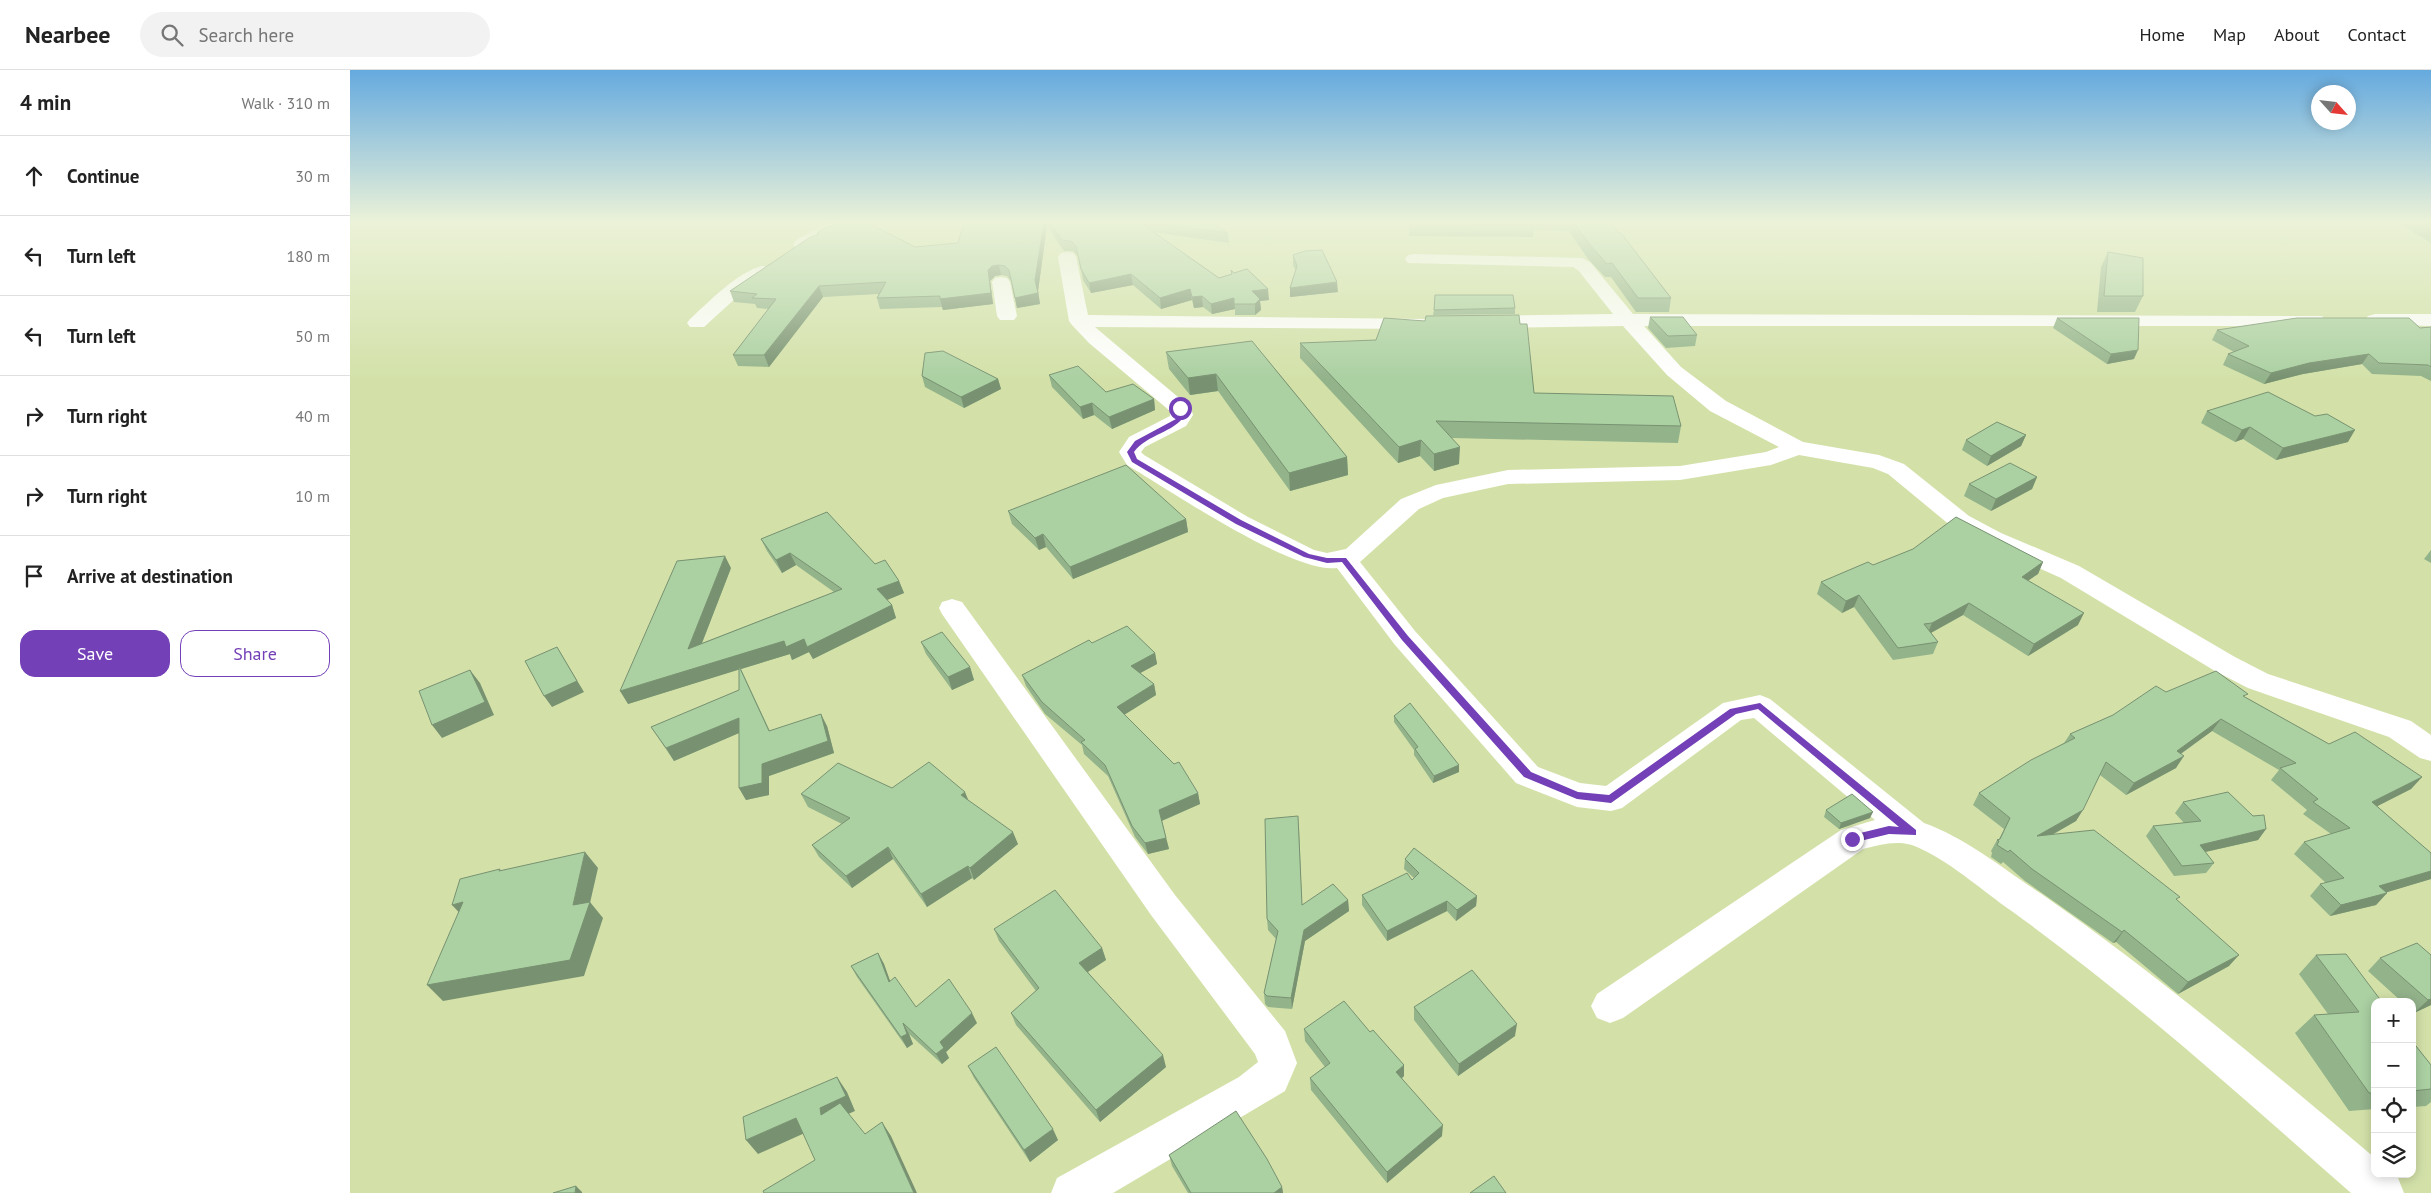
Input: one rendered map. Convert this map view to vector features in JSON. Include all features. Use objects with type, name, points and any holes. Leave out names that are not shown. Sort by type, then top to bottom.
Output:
[{"type":"street","points":[[697,323],[731,292],[756,274]]},
{"type":"street","points":[[1070,274],[1079,321],[1096,340],[1180,408],[1182,415],[1178,420],[1137,442],[1130,452],[1135,460],[1239,522],[1306,556],[1327,561],[1344,560],[1354,555],[1410,504],[1436,492],[1515,476],[1680,473],[1771,458],[1797,448]]},
{"type":"street","points":[[1591,274],[1628,320],[1674,371],[1718,406],[1797,448],[1879,462],[1896,469],[1960,521],[1992,538],[2070,572],[2225,664],[2258,681],[2400,729],[2431,750]]},
{"type":"street","points":[[1001,282],[1007,316]]},
{"type":"street","points":[[1464,322],[1628,320],[2333,320]]},
{"type":"street","points":[[2353,320],[2431,320]]},
{"type":"street","points":[[1079,321],[1435,323]]},
{"type":"street","points":[[1344,560],[1405,638],[1527,775],[1577,795],[1611,799],[1733,711],[1760,706],[1912,832],[1950,851],[2075,936],[2160,1002],[2383,1193]]},
{"type":"street","points":[[952,608],[1163,905],[1271,1044],[1278,1063],[1271,1078],[1253,1090],[1072,1193]]},
{"type":"street","points":[[1610,1006],[1852,839],[1889,830],[1912,832]]},
{"type":"building","points":[[755,274],[989,274],[991,293],[940,299],[940,296],[877,298],[886,282],[819,286],[764,355],[733,355],[776,299],[752,298],[757,294],[730,291]]},
{"type":"building","points":[[1010,274],[1036,274],[1038,293],[1015,298]]},
{"type":"building","points":[[1084,274],[1129,274],[1089,283]]},
{"type":"building","points":[[1131,274],[1214,274],[1219,278],[1231,274],[1253,274],[1268,289],[1252,291],[1260,299],[1255,304],[1234,304],[1234,298],[1211,304],[1202,296],[1192,297],[1190,289],[1160,298]]},
{"type":"building","points":[[1294,274],[1333,274],[1337,282],[1290,288]]},
{"type":"building","points":[[1620,274],[1653,274],[1671,298],[1638,298]]},
{"type":"building","points":[[2106,274],[2143,274],[2143,296],[2104,296]]},
{"type":"building","points":[[1435,295],[1513,295],[1515,308],[1434,310]]},
{"type":"building","points":[[1519,315],[1520,324],[1527,324],[1534,393],[1673,396],[1681,426],[1436,421],[1460,447],[1434,454],[1421,440],[1399,447],[1300,343],[1376,340],[1384,318],[1425,321],[1426,316]]},
{"type":"building","points":[[1650,317],[1683,317],[1697,335],[1668,336]]},
{"type":"building","points":[[2057,318],[2139,318],[2138,350],[2111,354]]},
{"type":"building","points":[[2297,318],[2409,318],[2420,328],[2431,327],[2431,367],[2428,365],[2379,363],[2369,354],[2309,363],[2271,373],[2228,354],[2249,346],[2217,330]]},
{"type":"building","points":[[1252,341],[1347,457],[1289,473],[1216,374],[1188,378],[1166,352]]},
{"type":"building","points":[[943,351],[998,379],[961,397],[922,376],[925,353]]},
{"type":"building","points":[[1078,366],[1106,392],[1133,384],[1154,399],[1109,417],[1092,403],[1080,407],[1049,375]]},
{"type":"building","points":[[2268,392],[2315,416],[2327,414],[2355,430],[2283,448],[2250,427],[2242,430],[2207,411]]},
{"type":"building","points":[[1997,422],[2026,435],[1991,456],[1966,440]]},
{"type":"building","points":[[2010,463],[2037,477],[1996,499],[1969,484]]},
{"type":"building","points":[[1126,465],[1186,519],[1070,567],[1043,534],[1035,538],[1008,511]]},
{"type":"building","points":[[827,512],[875,564],[885,560],[899,581],[877,589],[892,605],[807,647],[804,639],[786,647],[784,641],[620,691],[677,561],[725,556],[688,649],[842,589],[790,553],[776,560],[761,539]]},
{"type":"building","points":[[1956,517],[2043,562],[2022,577],[2084,613],[2034,644],[1969,603],[1932,623],[1924,624],[1938,642],[1898,648],[1859,595],[1846,601],[1821,582],[1868,562],[1873,565],[1913,549]]},
{"type":"building","points":[[1127,626],[1155,653],[1131,666],[1154,684],[1117,707],[1174,764],[1179,762],[1198,793],[1159,810],[1166,838],[1145,843],[1132,826],[1105,765],[1081,742],[1085,740],[1042,702],[1022,675],[1089,640],[1092,643]]},
{"type":"building","points":[[942,632],[970,667],[948,677],[921,642]]},
{"type":"building","points":[[557,647],[577,681],[544,696],[525,661]]},
{"type":"building","points":[[739,666],[769,731],[821,714],[828,741],[762,764],[762,783],[739,788],[739,718],[666,748],[651,727],[739,690]]},
{"type":"building","points":[[470,670],[485,702],[432,725],[419,691]]},
{"type":"building","points":[[2216,671],[2248,694],[2243,696],[2329,744],[2355,732],[2422,777],[2372,802],[2431,853],[2431,871],[2379,886],[2387,893],[2341,905],[2320,884],[2344,878],[2304,842],[2350,828],[2313,802],[2318,799],[2280,768],[2296,763],[2221,719],[2177,751],[2184,756],[2134,783],[2106,762],[2083,810],[2037,836],[2094,830],[2180,897],[2176,899],[2239,955],[2188,982],[2124,930],[2122,932],[2032,869],[2010,850],[2008,852],[1997,845],[1999,841],[1997,840],[2000,839],[2010,818],[1979,793],[2031,760],[2075,738],[2070,734],[2113,715],[2156,686],[2166,692]]},
{"type":"building","points":[[1410,703],[1459,765],[1434,776],[1415,749],[1418,747],[1394,716]]},
{"type":"building","points":[[929,762],[965,792],[961,795],[1013,832],[970,868],[968,866],[921,894],[888,847],[846,876],[812,845],[850,818],[801,794],[838,763],[892,788]]},
{"type":"building","points":[[2228,792],[2253,816],[2264,815],[2266,829],[2200,845],[2214,863],[2182,866],[2153,826],[2201,821],[2183,802]]},
{"type":"building","points":[[1852,794],[1873,812],[1841,823],[1826,810]]},
{"type":"building","points":[[1298,816],[1302,905],[1333,884],[1348,900],[1304,930],[1291,998],[1267,996],[1264,993],[1278,931],[1267,919],[1265,819]]},
{"type":"building","points":[[1414,848],[1477,896],[1457,910],[1447,901],[1387,931],[1362,895],[1407,873],[1412,880],[1419,873],[1405,859]]},
{"type":"building","points":[[585,852],[573,905],[590,902],[570,960],[427,985],[463,902],[452,905],[460,879]]},
{"type":"building","points":[[1055,890],[1102,948],[1079,963],[1163,1055],[1096,1110],[1011,1013],[1039,988],[994,929]]},
{"type":"building","points":[[2417,943],[2431,955],[2431,999],[2428,1000],[2380,958]]},
{"type":"building","points":[[878,953],[889,982],[895,977],[916,1007],[949,979],[972,1013],[940,1042],[944,1048],[936,1054],[903,1023],[907,1034],[901,1037],[851,966]]},
{"type":"building","points":[[2346,954],[2379,998],[2371,998],[2371,1093],[2369,1093],[2314,1015],[2359,1012],[2316,955]]},
{"type":"building","points":[[1472,970],[1517,1024],[1459,1064],[1414,1007]]},
{"type":"building","points":[[1344,1001],[1370,1032],[1373,1030],[1404,1065],[1396,1072],[1443,1125],[1387,1172],[1310,1078],[1330,1063],[1304,1029]]},
{"type":"building","points":[[2416,1046],[2431,1065],[2431,1089],[2416,1091]]},
{"type":"building","points":[[996,1047],[1053,1129],[1024,1150],[968,1066]]},
{"type":"building","points":[[837,1077],[846,1096],[820,1108],[821,1115],[840,1103],[865,1134],[882,1122],[914,1193],[764,1193],[763,1191],[815,1160],[796,1118],[746,1140],[743,1117]]},
{"type":"building","points":[[1236,1111],[1267,1159],[1282,1187],[1274,1193],[1191,1193],[1169,1155]]},
{"type":"building","points":[[1494,1176],[1506,1193],[1470,1193]]},
{"type":"building","points":[[576,1186],[575,1193],[553,1193]]},
{"type":"route","points":[[1180,408],[1182,415],[1178,420],[1137,442],[1130,452],[1135,460],[1239,522],[1306,556],[1327,561],[1344,560],[1405,638],[1527,775],[1577,795],[1611,799],[1733,711],[1760,706],[1789,728],[1912,832],[1889,830],[1852,839]]}]
